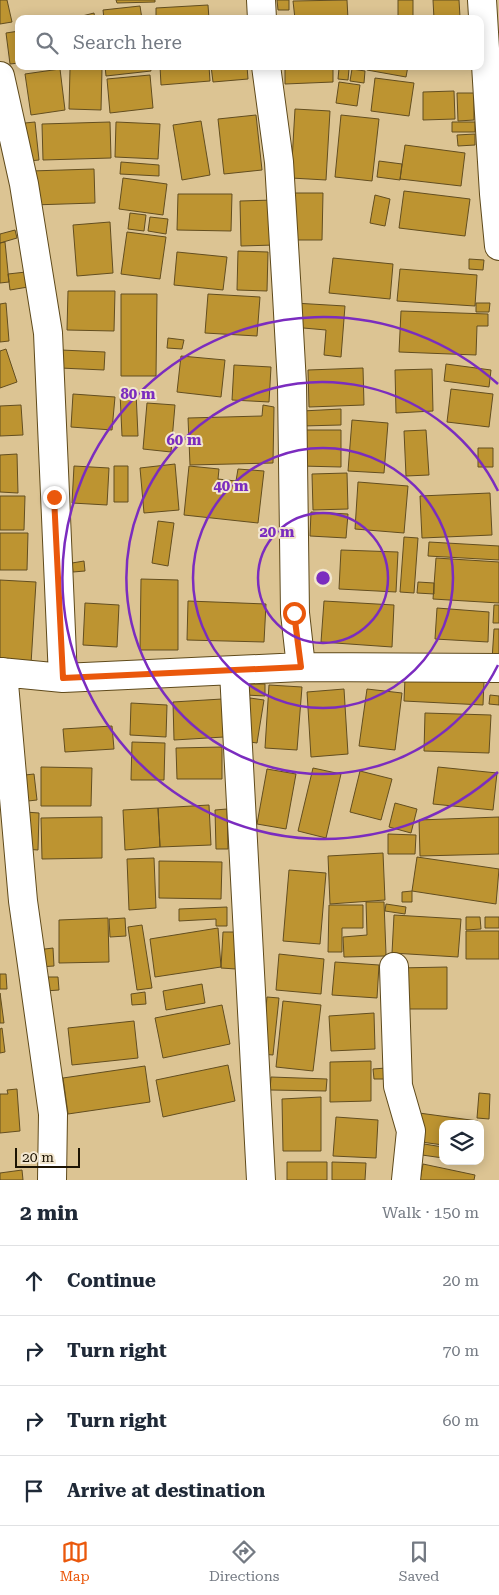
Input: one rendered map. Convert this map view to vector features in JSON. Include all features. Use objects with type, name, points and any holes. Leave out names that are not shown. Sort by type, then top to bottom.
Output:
[{"type":"street","points":[[261,0],[262,15]]},
{"type":"street","points":[[482,0],[483,15]]},
{"type":"street","points":[[484,32],[499,246]]},
{"type":"street","points":[[267,70],[279,162],[288,305],[292,384],[294,613],[301,667]]},
{"type":"street","points":[[0,76],[24,184],[48,333],[63,678]]},
{"type":"street","points":[[52,1180],[53,1114],[23,901],[2,672],[63,678],[234,672],[301,667],[499,668]]},
{"type":"street","points":[[234,672],[261,1180]]},
{"type":"street","points":[[394,967],[398,1086],[411,1131],[406,1180]]},
{"type":"building","points":[[0,0],[7,0],[12,22],[0,24]]},
{"type":"building","points":[[116,0],[155,0],[155,2],[117,3]]},
{"type":"building","points":[[277,0],[289,0],[289,10],[278,10]]},
{"type":"building","points":[[347,0],[348,15],[295,15],[293,1]]},
{"type":"building","points":[[398,0],[413,0],[413,15],[398,15]]},
{"type":"building","points":[[433,0],[459,0],[460,15],[434,15]]},
{"type":"building","points":[[208,5],[209,15],[156,15],[156,8]]},
{"type":"building","points":[[140,6],[141,15],[104,15],[103,10]]},
{"type":"building","points":[[15,32],[15,63],[10,64],[6,33]]},
{"type":"building","points":[[60,70],[65,110],[31,115],[25,74]]},
{"type":"building","points":[[70,70],[102,70],[101,110],[69,109]]},
{"type":"building","points":[[105,70],[151,71],[106,76]]},
{"type":"building","points":[[160,70],[209,70],[210,81],[161,85]]},
{"type":"building","points":[[212,70],[247,70],[248,79],[213,82]]},
{"type":"building","points":[[285,70],[333,70],[333,82],[285,84]]},
{"type":"building","points":[[339,70],[349,70],[348,80],[338,79]]},
{"type":"building","points":[[352,70],[365,71],[364,83],[350,81]]},
{"type":"building","points":[[367,70],[407,70],[406,77]]},
{"type":"building","points":[[150,75],[153,108],[110,113],[107,79]]},
{"type":"building","points":[[375,78],[414,83],[409,116],[371,111]]},
{"type":"building","points":[[339,82],[360,85],[357,106],[336,103]]},
{"type":"building","points":[[454,91],[455,119],[423,120],[423,92]]},
{"type":"building","points":[[457,93],[474,93],[474,120],[458,121]]},
{"type":"building","points":[[295,109],[330,111],[326,180],[291,178]]},
{"type":"building","points":[[256,115],[262,170],[224,174],[218,119]]},
{"type":"building","points":[[341,115],[379,119],[372,181],[335,177]]},
{"type":"building","points":[[201,121],[210,175],[182,180],[173,125]]},
{"type":"building","points":[[35,122],[39,160],[28,161],[25,123]]},
{"type":"building","points":[[110,122],[111,158],[43,160],[42,124]]},
{"type":"building","points":[[116,122],[160,124],[158,159],[115,157]]},
{"type":"building","points":[[452,122],[475,122],[475,132],[452,132]]},
{"type":"building","points":[[475,134],[475,145],[458,146],[457,135]]},
{"type":"building","points":[[405,145],[465,153],[461,186],[400,179]]},
{"type":"building","points":[[379,161],[402,164],[400,180],[377,177]]},
{"type":"building","points":[[121,162],[159,165],[159,176],[120,174]]},
{"type":"building","points":[[94,169],[95,203],[32,205],[31,171]]},
{"type":"building","points":[[123,178],[167,184],[163,215],[119,209]]},
{"type":"building","points":[[404,191],[470,199],[465,236],[399,228]]},
{"type":"building","points":[[292,193],[323,193],[322,240],[291,240]]},
{"type":"building","points":[[178,194],[232,194],[231,231],[177,230]]},
{"type":"building","points":[[375,195],[390,199],[385,226],[370,223]]},
{"type":"building","points":[[274,200],[275,245],[241,246],[240,201]]},
{"type":"building","points":[[130,213],[146,215],[144,231],[128,229]]},
{"type":"building","points":[[150,217],[168,219],[166,234],[148,231]]},
{"type":"building","points":[[110,222],[113,273],[77,276],[73,225]]},
{"type":"building","points":[[15,230],[17,238],[0,243],[0,234]]},
{"type":"building","points":[[127,232],[166,237],[160,279],[121,274]]},
{"type":"building","points":[[5,242],[9,282],[0,283],[0,243]]},
{"type":"building","points":[[238,251],[268,252],[267,291],[237,290]]},
{"type":"building","points":[[177,252],[227,257],[223,290],[174,285]]},
{"type":"building","points":[[333,258],[393,264],[390,299],[329,293]]},
{"type":"building","points":[[469,259],[484,260],[483,270],[469,269]]},
{"type":"building","points":[[400,269],[477,275],[475,306],[397,301]]},
{"type":"building","points":[[26,272],[28,287],[10,290],[8,274]]},
{"type":"building","points":[[68,291],[115,291],[114,331],[67,330]]},
{"type":"building","points":[[121,294],[157,294],[156,376],[121,376]]},
{"type":"building","points":[[208,294],[260,297],[257,336],[205,333]]},
{"type":"building","points":[[6,303],[9,341],[0,342],[0,304]]},
{"type":"building","points":[[294,303],[345,306],[341,357],[324,355],[326,330],[292,327]]},
{"type":"building","points":[[476,303],[490,303],[489,312],[476,312]]},
{"type":"building","points":[[401,311],[488,314],[488,326],[477,326],[476,355],[399,352]]},
{"type":"building","points":[[168,338],[184,340],[182,349],[167,348]]},
{"type":"building","points":[[6,349],[17,382],[0,388],[0,351]]},
{"type":"building","points":[[61,350],[105,352],[104,370],[60,368]]},
{"type":"building","points":[[181,356],[225,360],[221,397],[177,392]]},
{"type":"building","points":[[446,364],[491,370],[489,387],[444,381]]},
{"type":"building","points":[[234,365],[271,367],[269,402],[232,400]]},
{"type":"building","points":[[363,368],[364,405],[309,407],[308,370]]},
{"type":"building","points":[[432,369],[433,411],[396,413],[395,370]]},
{"type":"building","points":[[451,389],[493,394],[489,427],[447,422]]},
{"type":"building","points":[[136,392],[138,436],[122,436],[120,393]]},
{"type":"building","points":[[73,394],[115,397],[112,430],[71,427]]},
{"type":"building","points":[[147,403],[175,405],[171,452],[143,449]]},
{"type":"building","points":[[21,405],[23,435],[0,436],[0,406]]},
{"type":"building","points":[[263,405],[274,407],[273,463],[190,465],[188,418],[262,416]]},
{"type":"building","points":[[341,409],[341,425],[302,426],[302,411]]},
{"type":"building","points":[[352,420],[388,423],[384,473],[348,471]]},
{"type":"building","points":[[302,430],[341,430],[341,467],[301,466]]},
{"type":"building","points":[[426,430],[429,475],[406,476],[404,431]]},
{"type":"building","points":[[478,448],[493,448],[493,467],[478,467]]},
{"type":"building","points":[[17,454],[18,493],[0,492],[0,455]]},
{"type":"building","points":[[175,464],[179,510],[144,513],[140,468]]},
{"type":"building","points":[[74,466],[109,468],[107,505],[72,503]]},
{"type":"building","points":[[114,466],[128,466],[128,502],[114,502]]},
{"type":"building","points":[[189,466],[219,469],[218,479],[236,481],[238,469],[264,471],[258,523],[184,515]]},
{"type":"building","points":[[347,473],[348,509],[313,510],[312,474]]},
{"type":"building","points":[[358,482],[408,486],[404,533],[355,529]]},
{"type":"building","points":[[490,493],[492,535],[422,538],[420,496]]},
{"type":"building","points":[[0,496],[25,496],[24,530],[0,530]]},
{"type":"building","points":[[311,512],[348,514],[346,538],[310,536]]},
{"type":"building","points":[[158,521],[174,523],[168,566],[152,563]]},
{"type":"building","points":[[0,533],[28,533],[27,570],[0,570]]},
{"type":"building","points":[[404,537],[418,538],[414,593],[400,592]]},
{"type":"building","points":[[429,542],[499,546],[499,560],[428,556]]},
{"type":"building","points":[[341,550],[398,552],[396,592],[339,589]]},
{"type":"building","points":[[436,558],[499,562],[499,603],[433,599]]},
{"type":"building","points":[[84,561],[85,571],[73,572],[72,563]]},
{"type":"building","points":[[141,579],[178,580],[178,650],[140,650]]},
{"type":"building","points":[[0,580],[36,582],[31,664],[0,663]]},
{"type":"building","points":[[418,582],[434,583],[434,594],[417,593]]},
{"type":"building","points":[[188,601],[266,604],[264,642],[187,640]]},
{"type":"building","points":[[324,601],[394,605],[392,647],[321,642]]},
{"type":"building","points":[[85,603],[119,605],[117,647],[83,645]]},
{"type":"building","points":[[494,605],[499,605],[499,623],[493,623]]},
{"type":"building","points":[[437,608],[489,612],[488,642],[435,639]]},
{"type":"building","points":[[494,629],[499,629],[499,660],[492,660]]},
{"type":"building","points":[[405,678],[484,682],[483,705],[404,701]]},
{"type":"building","points":[[246,684],[265,684],[265,696],[245,695]]},
{"type":"building","points":[[269,685],[302,687],[297,750],[265,748]]},
{"type":"building","points":[[344,689],[348,754],[311,757],[307,692]]},
{"type":"building","points":[[367,689],[402,693],[395,750],[359,746]]},
{"type":"building","points":[[490,695],[499,696],[499,705],[489,704]]},
{"type":"building","points":[[250,698],[264,700],[257,743],[243,741]]},
{"type":"building","points":[[222,699],[224,737],[174,740],[173,702]]},
{"type":"building","points":[[131,703],[167,705],[166,737],[130,735]]},
{"type":"building","points":[[425,713],[491,715],[489,753],[424,751]]},
{"type":"building","points":[[112,726],[114,749],[65,752],[63,729]]},
{"type":"building","points":[[132,742],[165,743],[164,780],[131,780]]},
{"type":"building","points":[[222,747],[222,779],[177,779],[176,748]]},
{"type":"building","points":[[41,767],[92,768],[91,806],[41,806]]},
{"type":"building","points":[[438,767],[497,773],[493,810],[433,804]]},
{"type":"building","points":[[313,768],[341,774],[326,838],[298,831]]},
{"type":"building","points":[[267,769],[296,774],[286,829],[257,824]]},
{"type":"building","points":[[360,771],[392,779],[381,820],[350,812]]},
{"type":"building","points":[[34,774],[37,800],[19,802],[16,776]]},
{"type":"building","points":[[395,803],[417,809],[411,833],[389,827]]},
{"type":"building","points":[[209,805],[211,845],[160,847],[158,808]]},
{"type":"building","points":[[158,808],[160,847],[125,850],[123,810]]},
{"type":"building","points":[[227,809],[228,849],[216,849],[215,810]]},
{"type":"building","points":[[25,812],[39,813],[38,850],[24,849]]},
{"type":"building","points":[[102,817],[102,858],[42,859],[41,818]]},
{"type":"building","points":[[499,817],[499,854],[420,856],[419,820]]},
{"type":"building","points":[[388,834],[416,835],[415,854],[388,854]]},
{"type":"building","points":[[383,853],[385,900],[330,904],[328,856]]},
{"type":"building","points":[[417,857],[499,869],[496,904],[412,891]]},
{"type":"building","points":[[154,858],[156,908],[129,910],[127,859]]},
{"type":"building","points":[[159,861],[222,862],[221,899],[159,898]]},
{"type":"building","points":[[289,870],[326,873],[320,944],[283,941]]},
{"type":"building","points":[[412,891],[412,902],[402,902],[402,892]]},
{"type":"building","points":[[366,902],[384,902],[386,954],[385,956],[344,957],[343,937],[367,935]]},
{"type":"building","points":[[386,904],[406,907],[405,914],[385,911]]},
{"type":"building","points":[[329,905],[363,905],[363,928],[342,928],[342,952],[328,952]]},
{"type":"building","points":[[227,907],[227,926],[216,926],[216,919],[179,921],[179,909]]},
{"type":"building","points":[[394,915],[461,919],[458,957],[392,953]]},
{"type":"building","points":[[466,917],[480,917],[481,929],[466,930]]},
{"type":"building","points":[[485,917],[499,917],[499,928],[485,928]]},
{"type":"building","points":[[108,918],[109,962],[59,963],[59,920]]},
{"type":"building","points":[[125,918],[126,936],[110,937],[109,919]]},
{"type":"building","points":[[142,925],[152,988],[137,990],[128,927]]},
{"type":"building","points":[[218,928],[221,967],[155,977],[150,939]]},
{"type":"building","points":[[466,931],[499,931],[499,959],[466,959]]},
{"type":"building","points":[[223,932],[237,932],[236,969],[221,968]]},
{"type":"building","points":[[53,948],[54,966],[38,967],[37,950]]},
{"type":"building","points":[[279,954],[324,959],[321,994],[276,990]]},
{"type":"building","points":[[335,962],[379,965],[377,998],[332,995]]},
{"type":"building","points":[[447,967],[447,1009],[398,1009],[398,968]]},
{"type":"building","points":[[0,974],[6,974],[7,989],[0,989]]},
{"type":"building","points":[[44,977],[58,977],[59,990],[45,991]]},
{"type":"building","points":[[202,984],[205,1003],[166,1010],[163,991]]},
{"type":"building","points":[[145,992],[146,1004],[132,1005],[131,994]]},
{"type":"building","points":[[0,993],[4,1023],[0,1023]]},
{"type":"building","points":[[267,997],[279,998],[273,1055],[261,1054]]},
{"type":"building","points":[[283,1001],[321,1005],[313,1071],[276,1067]]},
{"type":"building","points":[[222,1005],[230,1044],[163,1058],[155,1018]]},
{"type":"building","points":[[374,1013],[375,1049],[331,1051],[329,1016]]},
{"type":"building","points":[[134,1021],[138,1058],[72,1065],[68,1028]]},
{"type":"building","points":[[2,1028],[5,1052],[0,1053],[0,1029]]},
{"type":"building","points":[[371,1061],[371,1101],[330,1102],[330,1062]]},
{"type":"building","points":[[228,1065],[235,1101],[163,1117],[156,1080]]},
{"type":"building","points":[[145,1066],[150,1102],[68,1114],[63,1078]]},
{"type":"building","points":[[386,1068],[386,1079],[374,1079],[373,1069]]},
{"type":"building","points":[[271,1077],[327,1079],[326,1091],[270,1090]]},
{"type":"building","points":[[17,1089],[20,1131],[0,1133],[0,1094],[8,1094],[7,1090]]},
{"type":"building","points":[[479,1093],[490,1094],[489,1119],[477,1118]]},
{"type":"building","points":[[321,1097],[321,1151],[283,1151],[282,1099]]},
{"type":"building","points":[[419,1113],[471,1120],[439,1120],[439,1144],[414,1141]]},
{"type":"building","points":[[336,1117],[378,1120],[376,1158],[333,1156]]},
{"type":"building","points":[[424,1144],[439,1146],[439,1157],[422,1155]]},
{"type":"building","points":[[287,1162],[327,1162],[327,1180],[287,1180]]},
{"type":"building","points":[[332,1162],[366,1163],[365,1180],[332,1180]]},
{"type":"building","points":[[423,1164],[475,1175],[474,1180],[420,1180]]},
{"type":"building","points":[[22,1170],[23,1180],[0,1180],[0,1173]]},
{"type":"route","points":[[54,497],[63,678],[234,672],[301,667],[294,613]]}]
